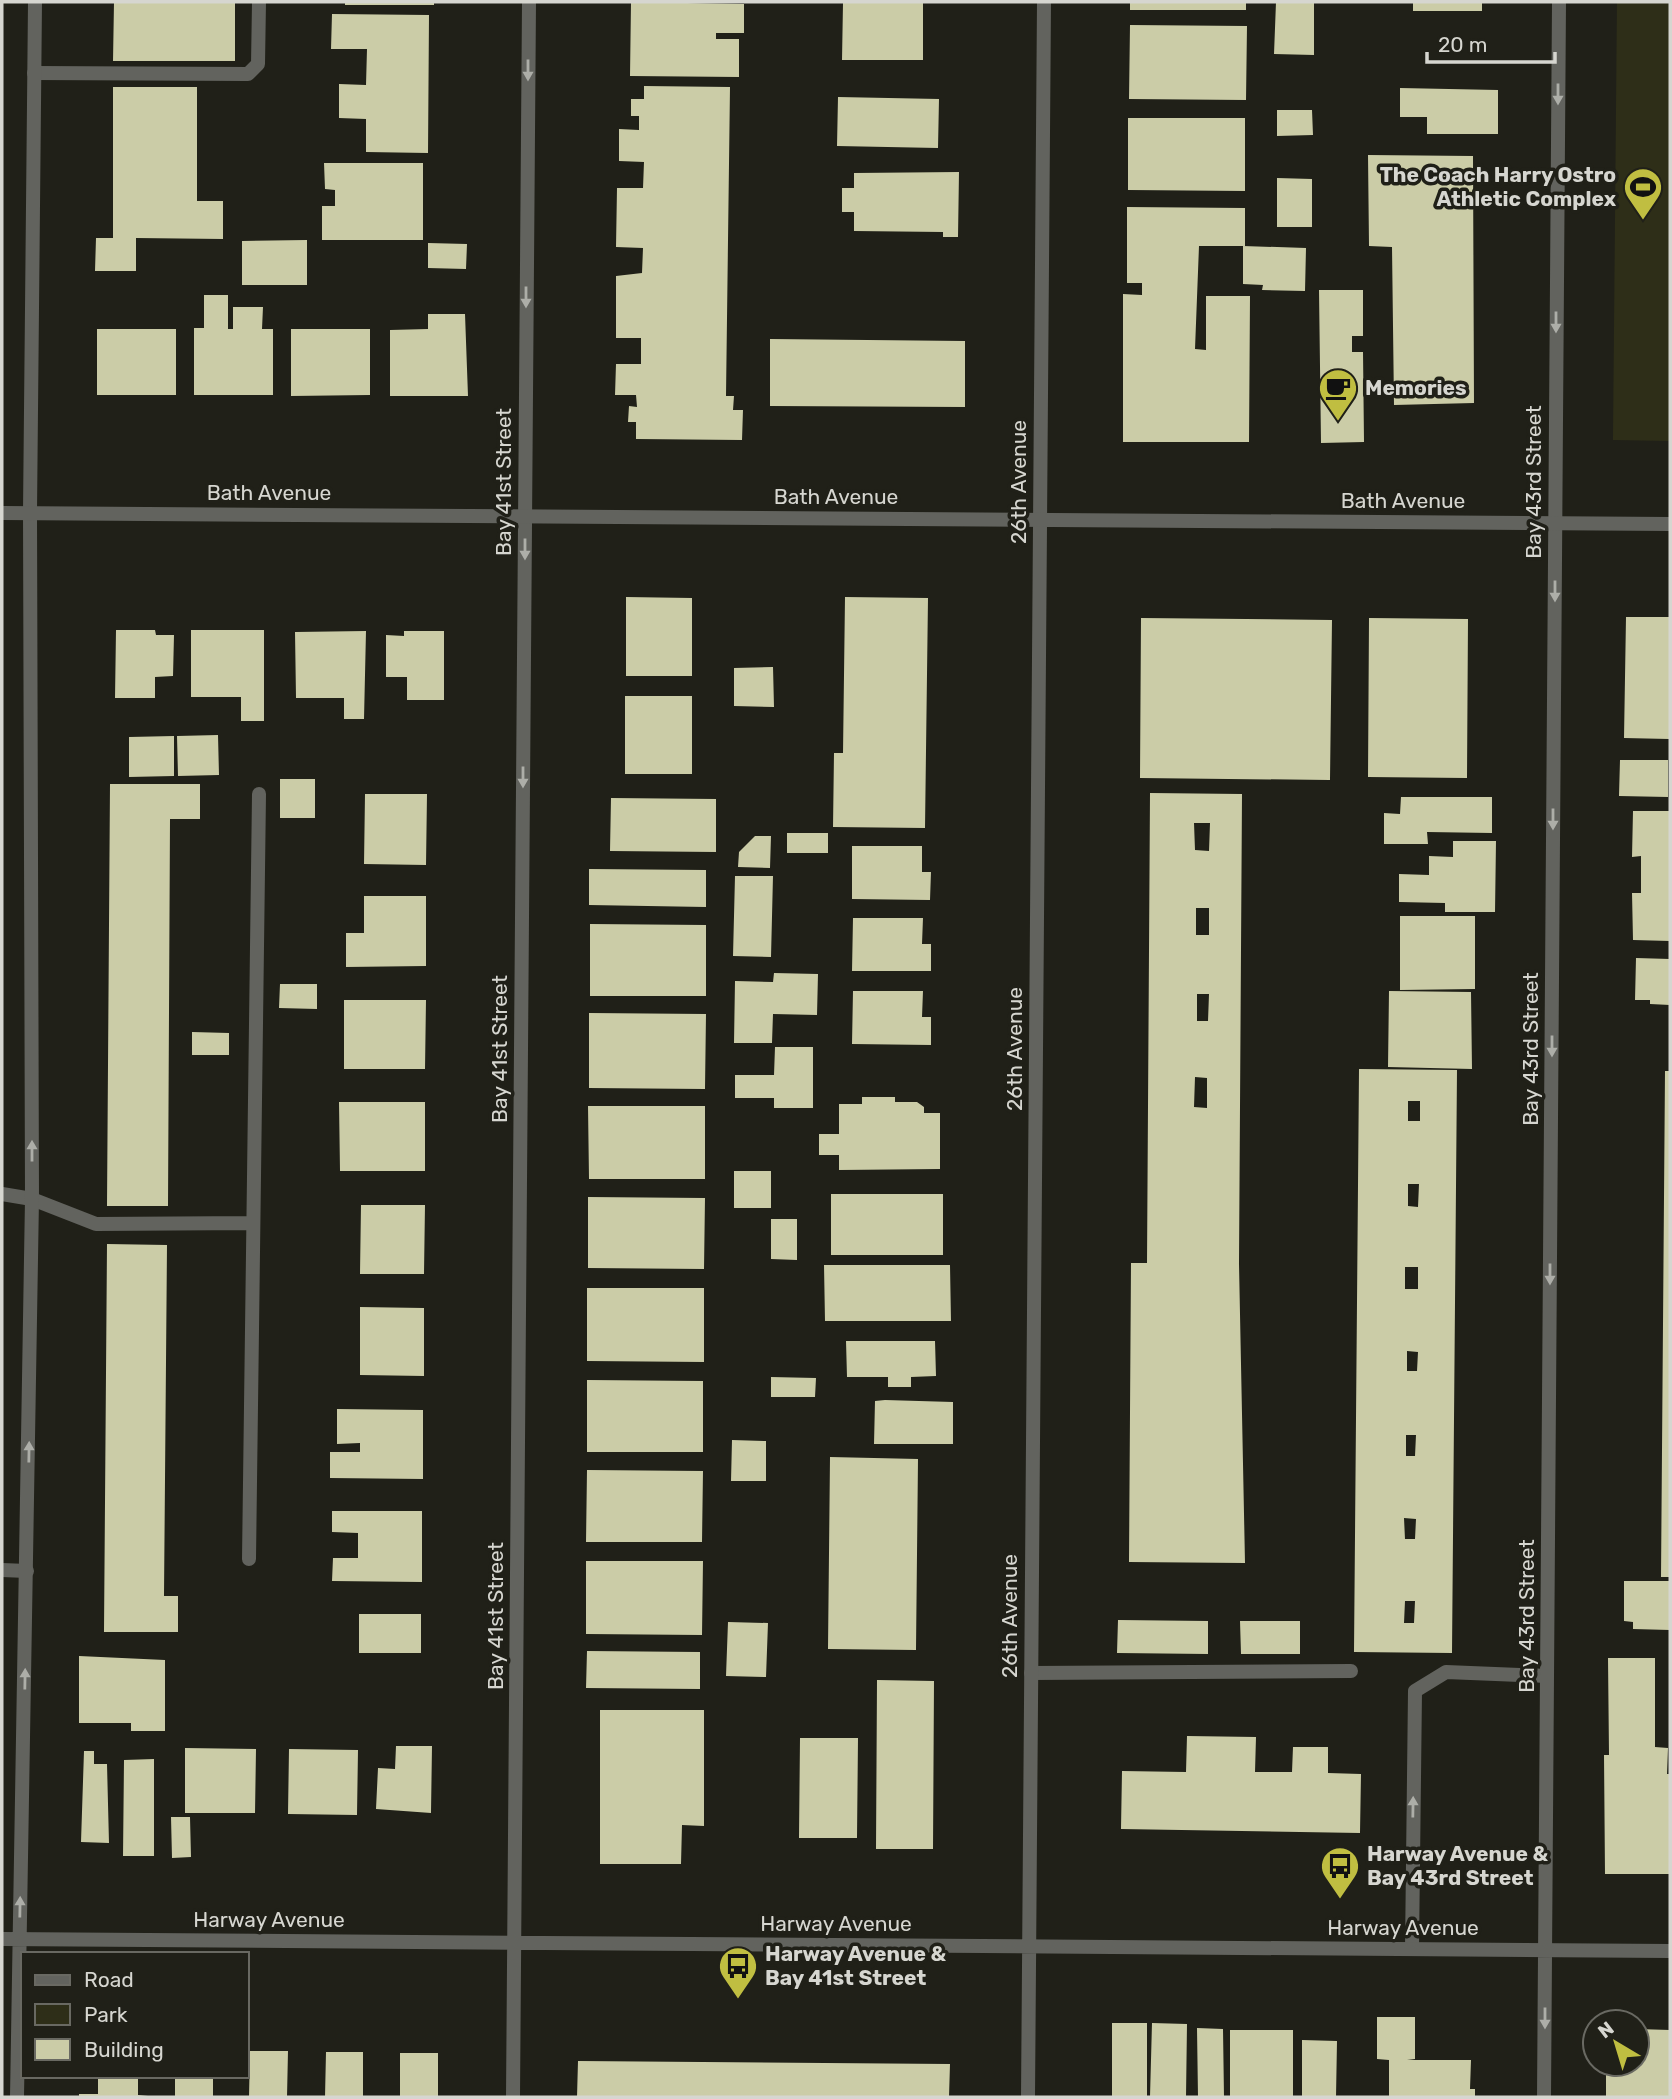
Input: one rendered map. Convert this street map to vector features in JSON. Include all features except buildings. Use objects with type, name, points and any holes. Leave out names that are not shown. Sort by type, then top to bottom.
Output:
[{"type":"street","points":[[17,2097],[32,1199],[30,513],[35,2]]},
{"type":"street","points":[[34,73],[248,74],[258,64],[259,2]]},
{"type":"street","name":"Bay 41st Street","points":[[513,2097],[529,2]]},
{"type":"street","name":"26th Avenue","points":[[1028,2097],[1044,2]]},
{"type":"street","name":"Bay 43rd Street","points":[[1544,2097],[1559,2]]},
{"type":"street","name":"Bath Avenue","points":[[2,513],[1670,524]]},
{"type":"street","points":[[249,1559],[258,794]]},
{"type":"street","points":[[2,1194],[32,1199],[96,1224],[253,1223]]},
{"type":"street","points":[[2,1570],[27,1571]]},
{"type":"street","points":[[1031,1673],[1351,1671]]},
{"type":"street","points":[[1412,1949],[1415,1691],[1446,1672],[1547,1676]]},
{"type":"street","name":"Harway Avenue","points":[[2,1939],[1670,1951]]},
{"type":"green space","name":"The Coach Harry Ostro Athletic Complex","points":[[1617,2],[1670,2],[1670,441],[1613,440]]},
{"type":"place","name":"The Coach Harry Ostro Athletic Complex","points":[[1643,221]]},
{"type":"place","name":"Memories","points":[[1338,422]]},
{"type":"place","name":"Harway Avenue & Bay 43rd Street","points":[[1340,1900]]},
{"type":"place","name":"Harway Avenue & Bay 41st Street","points":[[738,2000]]}]
